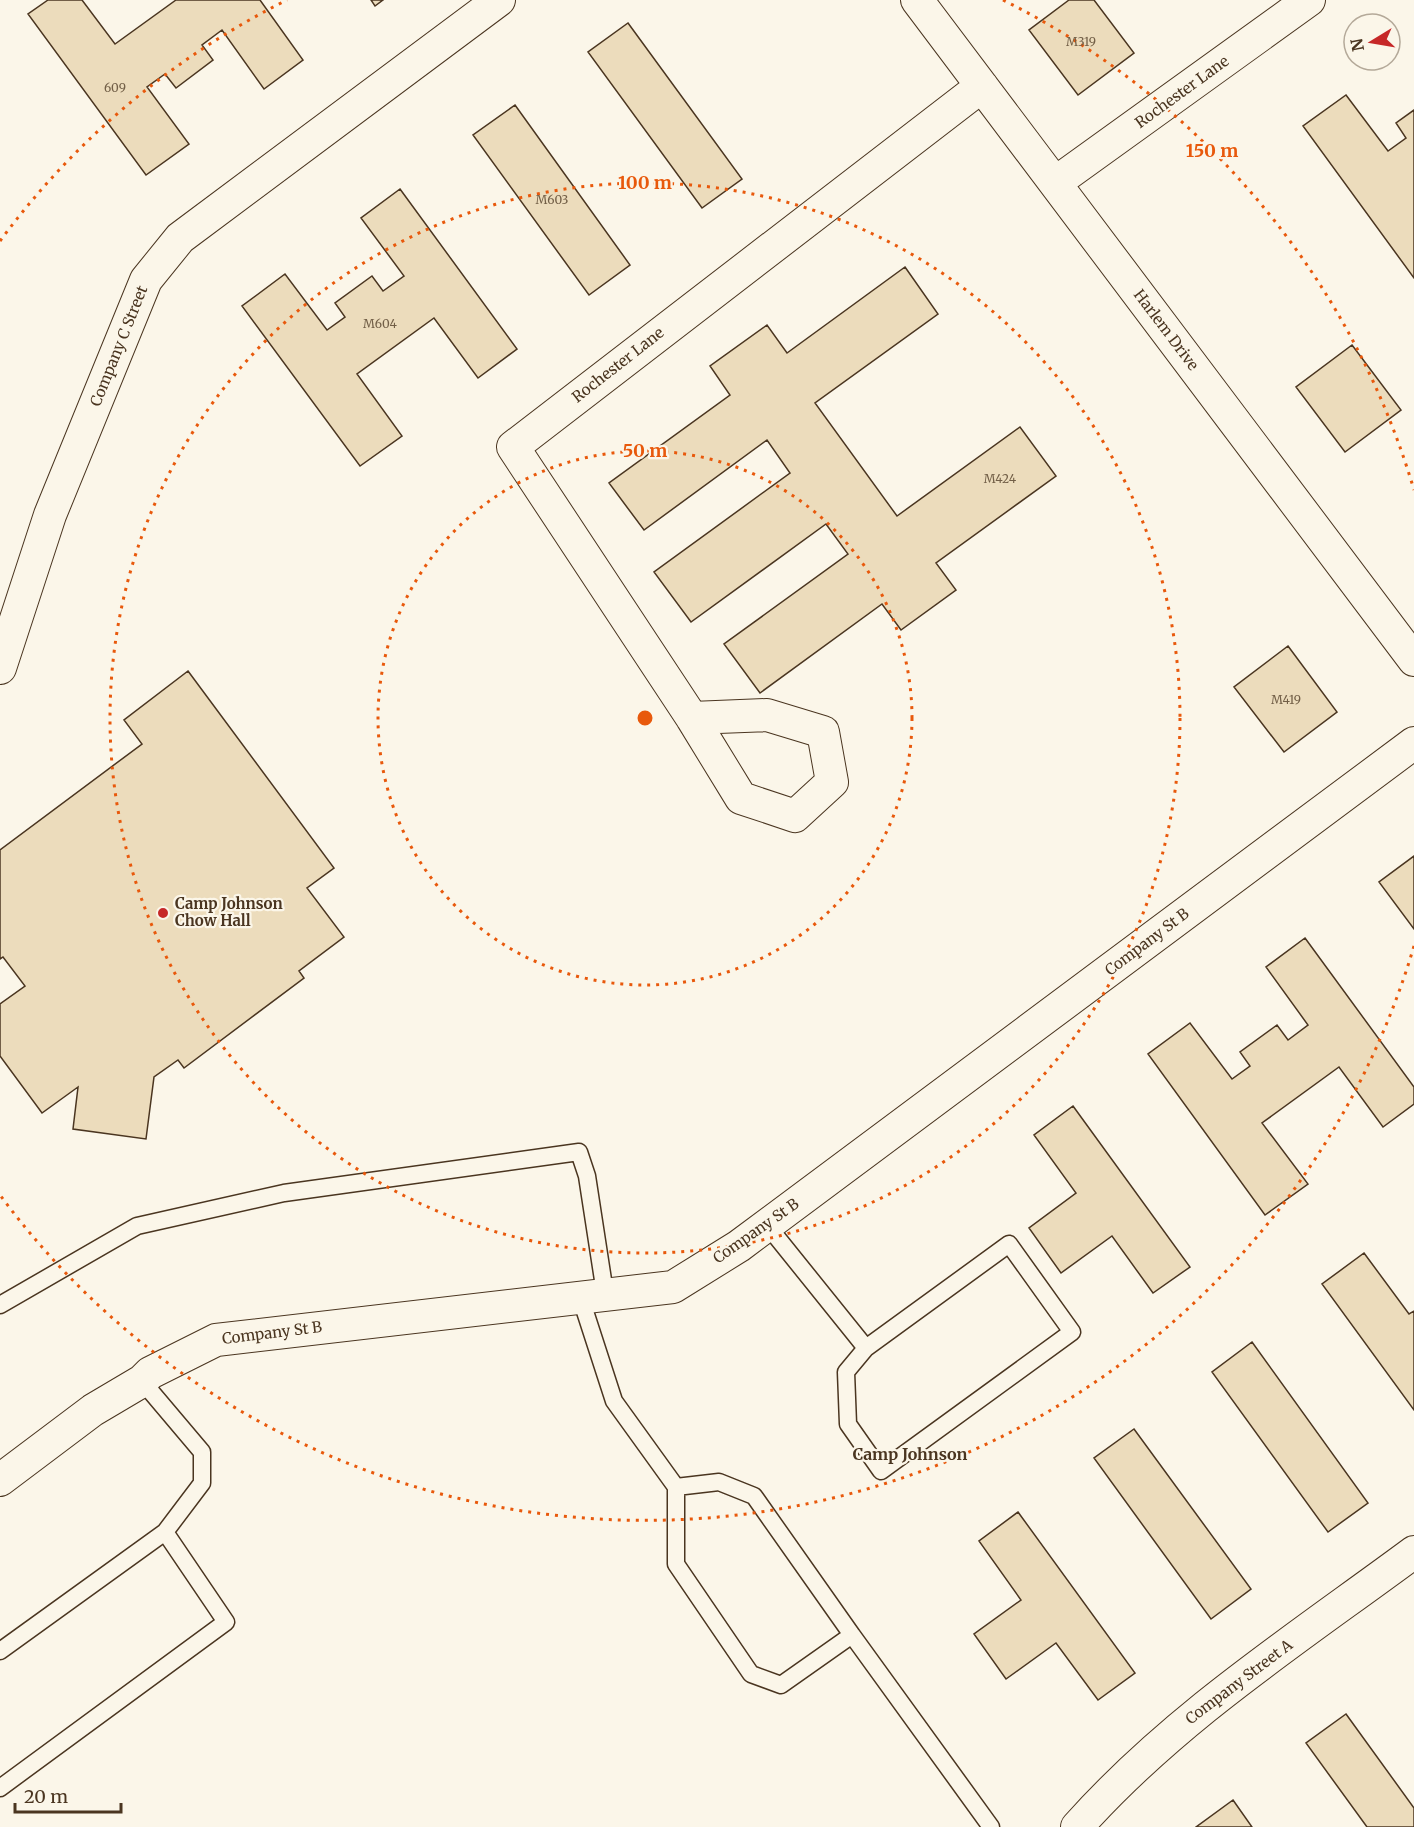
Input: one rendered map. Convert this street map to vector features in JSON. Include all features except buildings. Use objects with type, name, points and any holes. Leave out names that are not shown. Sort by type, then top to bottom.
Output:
[{"type":"street","name":"Company C Street","points":[[0,668],[50,514],[146,280],[180,238],[499,0]]},
{"type":"street","name":"Harlem Drive","points":[[917,0],[1414,660]]},
{"type":"street","name":"Rochester Lane","points":[[1055,183],[1309,0]]},
{"type":"street","name":"Rochester Lane","points":[[692,718],[513,447],[982,86]]},
{"type":"street","name":"Company St B","points":[[0,1480],[93,1410],[142,1381],[150,1373],[216,1340],[593,1294],[673,1287],[767,1224],[1414,743]]},
{"type":"street","name":"Company Street A","points":[[1077,1827],[1117,1783],[1207,1705],[1414,1552]]},
{"type":"lane","points":[[0,1305],[137,1226],[284,1193],[452,1172],[579,1152],[587,1176],[593,1294],[614,1401],[676,1487],[676,1564],[751,1674],[781,1685],[852,1635]]},
{"type":"lane","points":[[767,1224],[866,1348]]},
{"type":"lane","points":[[1009,1244],[1072,1332],[881,1471],[848,1424],[846,1372],[866,1348],[1009,1244]]},
{"type":"lane","points":[[0,1651],[165,1532],[202,1483],[202,1452],[142,1381]]},
{"type":"lane","points":[[676,1487],[719,1482],[754,1496],[991,1827]]},
{"type":"lane","points":[[0,1788],[226,1622],[165,1532]]},
{"type":"place","name":"Camp Johnson Chow Hall","points":[[163,913]]},
{"type":"district","name":"Camp Johnson","points":[[910,1454]]}]
